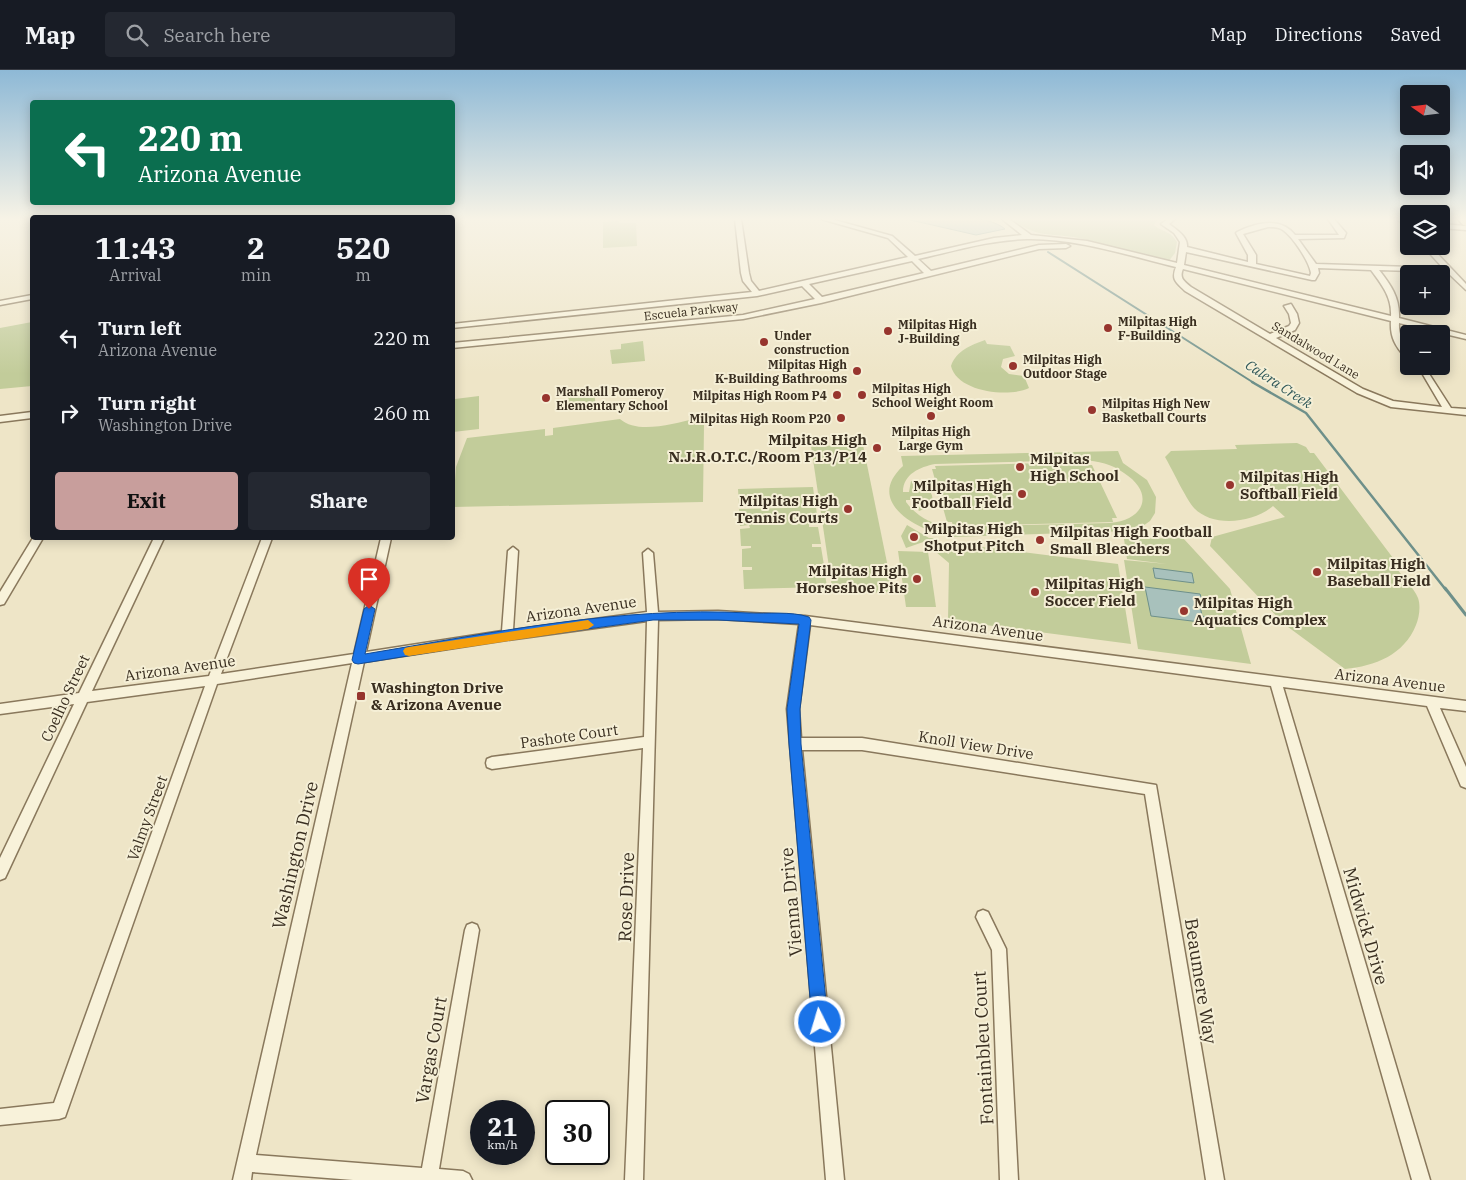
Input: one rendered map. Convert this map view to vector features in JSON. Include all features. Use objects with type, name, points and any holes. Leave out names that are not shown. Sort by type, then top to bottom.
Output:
[{"type":"street","points":[[745,271],[748,281],[757,294]]},
{"type":"street","points":[[836,271],[840,275]]},
{"type":"street","name":"Escuela Parkway","points":[[455,326],[553,326],[692,312],[757,294],[858,271]]},
{"type":"street","points":[[927,271],[930,274]]},
{"type":"street","name":"Escuela Parkway","points":[[455,345],[553,326],[692,312],[771,312],[943,271]]},
{"type":"street","name":"Sandalwood Lane","points":[[1179,271],[1178,278],[1188,289],[1360,391],[1391,404],[1466,412]]},
{"type":"street","name":"Escuela Parkway","points":[[1196,271],[1466,337]]},
{"type":"street","points":[[1277,271],[1308,278],[1314,276],[1314,271]]},
{"type":"street","points":[[1376,271],[1388,287],[1395,304],[1393,334],[1400,344]]},
{"type":"street","points":[[1450,272],[1466,288]]},
{"type":"street","points":[[802,283],[821,301]]},
{"type":"street","points":[[0,303],[30,297]]},
{"type":"street","points":[[1270,337],[1292,328],[1295,323],[1293,314],[1288,306]]},
{"type":"street","points":[[1427,375],[1448,410]]},
{"type":"street","points":[[0,427],[3,419],[30,415]]},
{"type":"street","points":[[0,601],[37,540]]},
{"type":"street","name":"Coelho Street","points":[[0,873],[158,540]]},
{"type":"street","name":"Valmy Street","points":[[0,1117],[59,1110],[213,680],[266,540]]},
{"type":"street","name":"Washington Drive","points":[[242,1180],[386,540]]},
{"type":"street","points":[[507,635],[513,551]]},
{"type":"street","name":"Rose Drive","points":[[634,1180],[653,616],[648,553]]},
{"type":"street","name":"Arizona Avenue","points":[[0,709],[358,660],[507,635],[653,616],[718,615],[805,620],[1466,706]]},
{"type":"street","name":"Vienna Drive","points":[[805,620],[794,709],[795,744],[835,1180]]},
{"type":"street","name":"Midwick Drive","points":[[1276,682],[1421,1180]]},
{"type":"street","points":[[1431,701],[1466,782]]},
{"type":"street","name":"Pashote Court","points":[[492,763],[650,742]]},
{"type":"street","name":"Knoll View Drive","points":[[795,744],[862,744],[1151,789]]},
{"type":"street","name":"Beaumere Way","points":[[1151,789],[1214,1180]]},
{"type":"street","name":"Fontainbleu Court","points":[[983,917],[999,949],[1009,1180]]},
{"type":"street","name":"Vargas Court","points":[[429,1177],[472,930]]},
{"type":"street","points":[[246,1162],[463,1180]]},
{"type":"green space","points":[[30,322],[30,386],[0,389],[0,328]]},
{"type":"green space","points":[[985,340],[987,344],[1010,346],[1015,356],[1003,359],[1001,367],[1009,374],[1024,376],[1029,388],[1009,392],[985,391],[963,382],[955,375],[951,366],[956,356],[969,346]]},
{"type":"green space","points":[[643,341],[645,361],[612,364],[610,350],[621,349],[621,344]]},
{"type":"green space","points":[[594,391],[596,408],[569,411],[568,394]]},
{"type":"green space","points":[[479,396],[479,429],[455,432],[455,399]]},
{"type":"green space","points":[[620,419],[628,424],[646,427],[695,419],[704,425],[703,502],[455,507],[456,467],[467,438],[545,429],[545,436],[553,435],[553,428]]},
{"type":"green space","name":"Milpitas High Baseball Field","points":[[1297,443],[1306,447],[1310,453],[1314,453],[1393,558],[1389,558],[1418,598],[1419,615],[1411,635],[1396,651],[1377,662],[1345,669],[1284,624],[1210,546],[1212,537],[1285,517],[1273,506],[1255,516],[1233,521],[1212,519],[1202,514],[1191,504],[1165,457],[1171,451],[1237,449],[1235,445]]},
{"type":"green space","name":"Milpitas High Tennis Courts","points":[[863,445],[893,592],[833,594],[811,446]]},
{"type":"green space","points":[[1118,451],[1123,463],[1147,480],[1156,497],[1155,513],[1150,521],[1140,528],[1130,531],[953,537],[926,529],[912,522],[901,514],[893,503],[889,492],[892,479],[903,466],[901,456]],"holes":[[[1089,460],[1115,467],[1134,481],[1140,489],[1142,504],[1131,517],[1110,523],[950,527],[925,519],[906,502],[906,500],[912,500],[919,511],[927,508],[931,503],[932,494],[924,486],[911,481],[909,492],[903,492],[906,480],[913,472],[935,464]]]},
{"type":"green space","name":"Milpitas High Football Field","points":[[1086,462],[1087,465],[1092,465],[1117,518],[1112,518],[1113,522],[953,526],[952,522],[947,522],[932,469],[936,469],[935,466]]},
{"type":"green space","points":[[813,487],[815,503],[806,503],[807,507],[816,507],[818,524],[809,524],[809,527],[818,527],[821,544],[812,544],[812,547],[821,547],[824,565],[815,565],[815,568],[824,568],[827,587],[744,589],[743,570],[752,570],[752,567],[742,567],[742,549],[751,548],[751,546],[741,546],[740,529],[750,528],[749,525],[740,526],[739,509],[787,508],[786,504],[739,505],[738,489]]},
{"type":"green space","name":"Milpitas High Shotput Pitch","points":[[907,525],[929,538],[934,538],[934,541],[929,540],[906,548],[901,536]]},
{"type":"green space","name":"Milpitas High Aquatics Complex","points":[[1183,538],[1230,589],[1251,664],[1138,649],[1124,560],[1167,564],[1127,559],[1124,539]]},
{"type":"green space","name":"Milpitas High Soccer Field","points":[[949,543],[1118,564],[1131,644],[948,620],[949,563],[931,550],[934,548],[949,554]]},
{"type":"green space","name":"Milpitas High Horseshoe Pits","points":[[898,551],[928,552],[936,607],[906,607]]},
{"type":"water","points":[[1153,568],[1192,573],[1194,583],[1155,578]]},
{"type":"water","points":[[1145,587],[1200,594],[1202,600],[1199,600],[1202,616],[1206,617],[1208,623],[1151,616]]},
{"type":"waterway","name":"Calera Creek","points":[[1078,271],[1254,383]]},
{"type":"waterway","name":"Calera Creek","points":[[1252,382],[1306,413],[1446,590]]},
{"type":"waterway","name":"Calera Creek","points":[[1445,588],[1466,615]]},
{"type":"slow traffic","points":[[409,651],[507,635],[588,625]]},
{"type":"place","name":"Milpitas High F-Building","points":[[1108,328]]},
{"type":"place","name":"Milpitas High J-Building","points":[[888,331]]},
{"type":"place","name":"Under construction","points":[[764,342]]},
{"type":"place","name":"Milpitas High Outdoor Stage","points":[[1013,366]]},
{"type":"place","name":"Milpitas High K-Building Bathrooms","points":[[857,371]]},
{"type":"place","name":"Milpitas High Room P4","points":[[837,395]]},
{"type":"place","name":"Milpitas High School Weight Room","points":[[862,395]]},
{"type":"place","name":"Marshall Pomeroy Elementary School","points":[[546,398]]},
{"type":"place","name":"Milpitas High New Basketball Courts","points":[[1092,410]]},
{"type":"place","name":"Milpitas High Large Gym","points":[[931,416]]},
{"type":"place","name":"Milpitas High Room P20","points":[[841,418]]},
{"type":"place","name":"Milpitas High N.J.R.O.T.C./Room P13/P14","points":[[877,448]]},
{"type":"place","name":"Milpitas High School","points":[[1020,467]]},
{"type":"place","name":"Milpitas High Softball Field","points":[[1230,485]]},
{"type":"place","name":"Milpitas High Football Field","points":[[1022,494]]},
{"type":"place","name":"Milpitas High Tennis Courts","points":[[848,509]]},
{"type":"place","name":"Milpitas High Shotput Pitch","points":[[914,537]]},
{"type":"place","name":"Milpitas High Football Small Bleachers","points":[[1040,540]]},
{"type":"place","name":"Milpitas High Baseball Field","points":[[1317,572]]},
{"type":"place","name":"Milpitas High Horseshoe Pits","points":[[917,579]]},
{"type":"place","name":"Milpitas High Soccer Field","points":[[1035,592]]},
{"type":"place","name":"Milpitas High Aquatics Complex","points":[[1184,611]]},
{"type":"place","name":"Washington Drive & Arizona Avenue","points":[[361,696]]},
{"type":"route","points":[[369,609],[358,660],[507,635],[653,616],[718,615],[805,620],[794,709],[795,744],[820,1022]]}]
